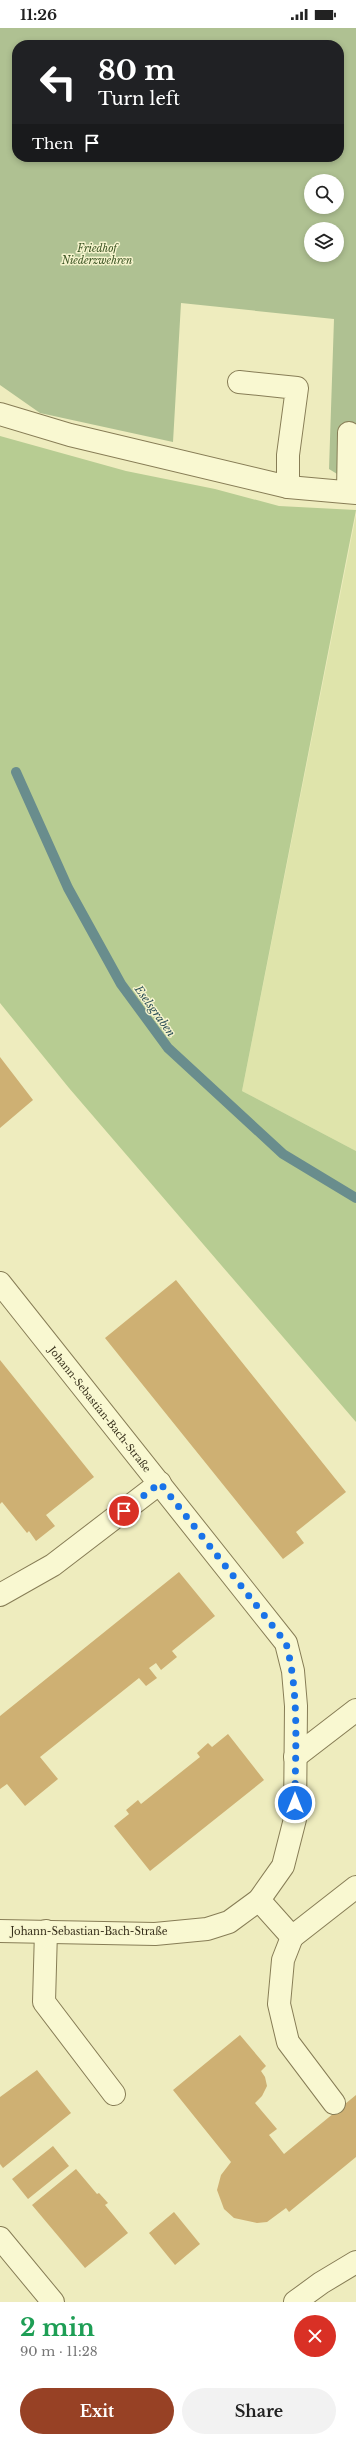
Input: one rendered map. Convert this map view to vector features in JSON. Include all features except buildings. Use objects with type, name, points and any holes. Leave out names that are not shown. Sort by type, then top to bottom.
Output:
[{"type":"street","points":[[239,382],[297,388],[288,455],[288,487]]},
{"type":"street","points":[[0,414],[70,434],[288,487],[352,492],[349,433]]},
{"type":"street","name":"Johann-Sebastian-Bach-Straße","points":[[0,1283],[286,1643],[293,1671],[295,1757],[295,1819],[283,1866],[259,1900],[229,1922],[207,1929],[155,1934],[0,1931]]},
{"type":"street","points":[[0,1595],[53,1565],[160,1483]]},
{"type":"street","points":[[295,1757],[356,1710]]},
{"type":"street","points":[[334,2103],[288,2042],[279,2004],[282,1960],[292,1937],[356,1887]]},
{"type":"street","points":[[259,1900],[292,1937]]},
{"type":"street","points":[[46,1931],[44,2002],[114,2094]]},
{"type":"street","points":[[0,2238],[53,2302]]},
{"type":"street","points":[[295,2302],[321,2283],[356,2262]]},
{"type":"green space","name":"Friedhof Niederzwehren","points":[[0,28],[356,28],[356,481],[347,480],[329,469],[334,319],[181,303],[173,442],[40,413],[0,385]]},
{"type":"green space","points":[[0,436],[126,471],[215,489],[279,506],[356,510],[242,1091],[356,1151],[356,1422],[69,1088],[0,1003]]},
{"type":"green space","points":[[356,515],[356,1151],[242,1091]]},
{"type":"waterway","name":"Eselsgraben","points":[[16,772],[68,888],[121,984],[168,1048],[283,1154],[356,1198]]},
{"type":"route","points":[[124,1511],[160,1483],[286,1643],[293,1671],[296,1706],[295,1803]]}]
